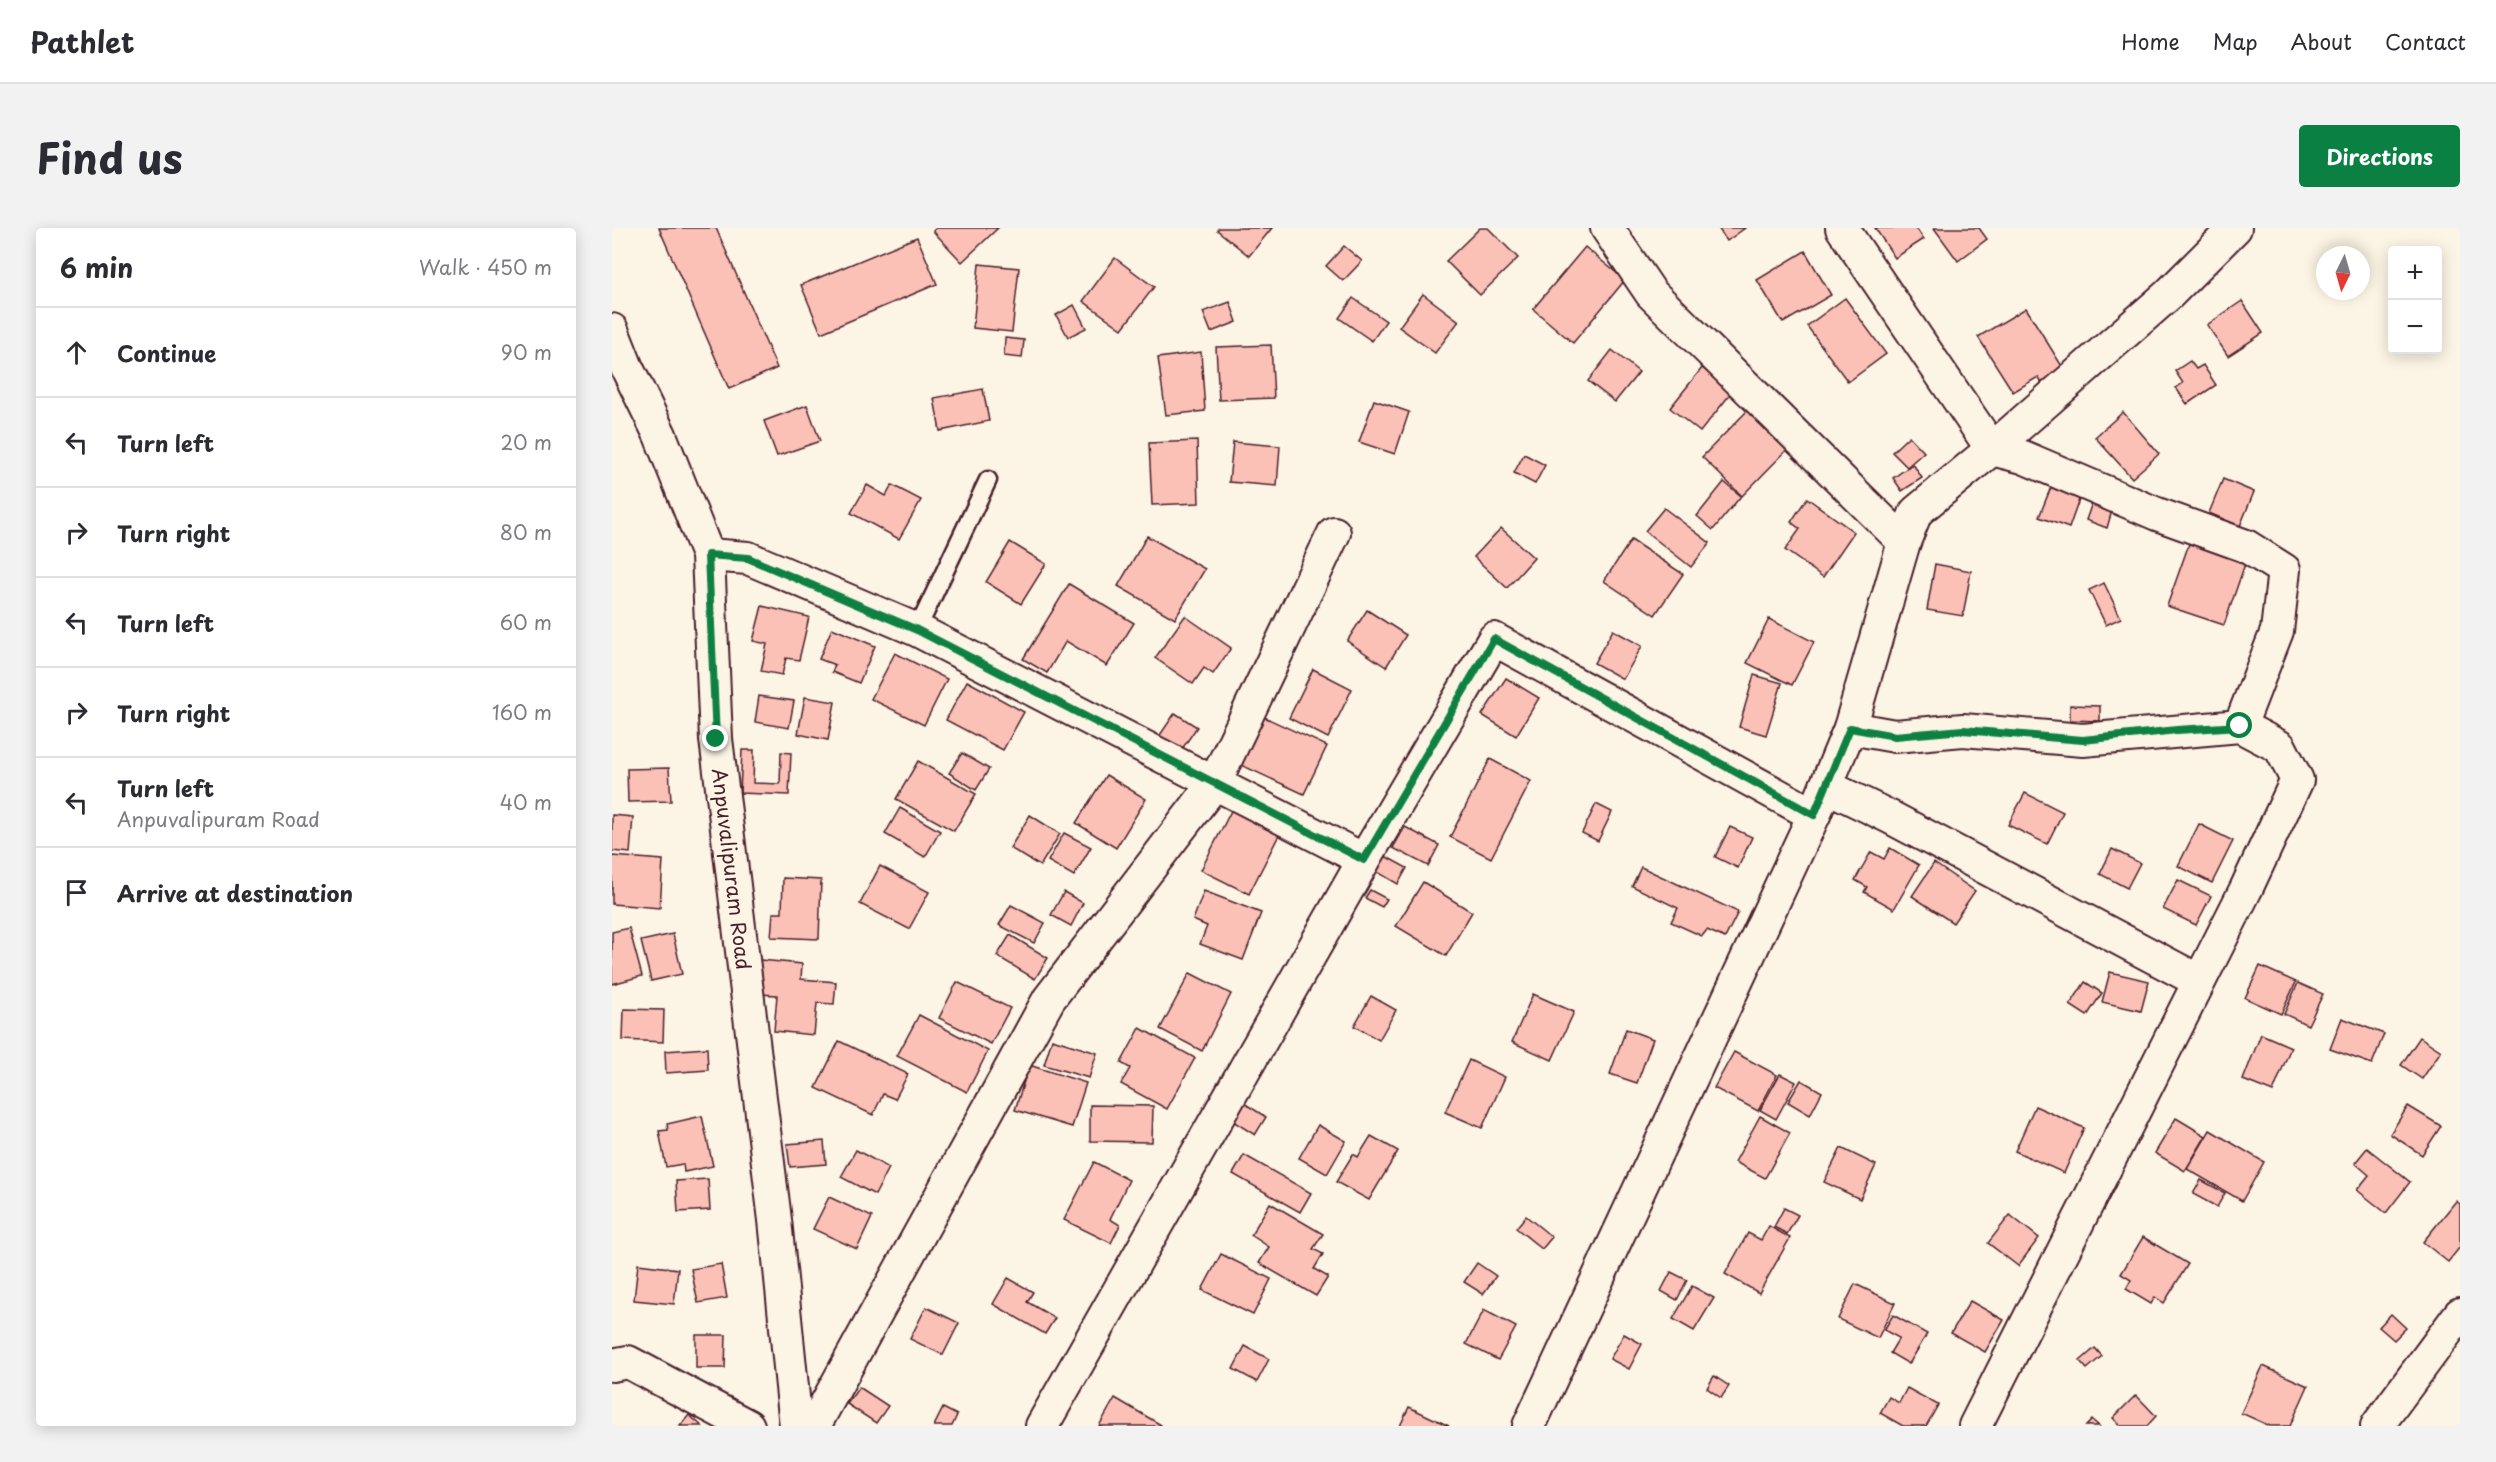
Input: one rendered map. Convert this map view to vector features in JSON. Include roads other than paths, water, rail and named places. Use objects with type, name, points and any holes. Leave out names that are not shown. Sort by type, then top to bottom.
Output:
[{"type":"street","points":[[1607,228],[1651,293],[1904,542]]},
{"type":"street","points":[[1842,228],[1992,449],[2023,457],[2157,514],[2246,546],[2284,570],[2277,631],[2240,726]]},
{"type":"street","points":[[1529,1426],[1814,815],[1850,728],[1904,542],[1916,512],[1992,449],[2168,295],[2235,228]]},
{"type":"street","name":"Anpuvalipuram Road","points":[[612,330],[619,370],[660,435],[708,555],[716,739],[776,1220],[796,1426]]},
{"type":"street","points":[[814,1426],[1049,999],[1214,784],[1334,533]]},
{"type":"street","points":[[708,555],[748,558],[917,630],[1364,860]]},
{"type":"street","points":[[1042,1426],[1364,860],[1494,639],[1814,815]]},
{"type":"street","points":[[1850,728],[1895,736],[1963,730],[2083,740],[2240,726],[2280,747],[2297,780],[2199,981],[1975,1426]]},
{"type":"street","points":[[1826,786],[1890,817],[2199,981]]},
{"type":"street","points":[[2377,1426],[2460,1314]]},
{"type":"street","points":[[612,1365],[628,1362],[748,1426]]},
{"type":"lane","points":[[917,630],[988,480]]}]
